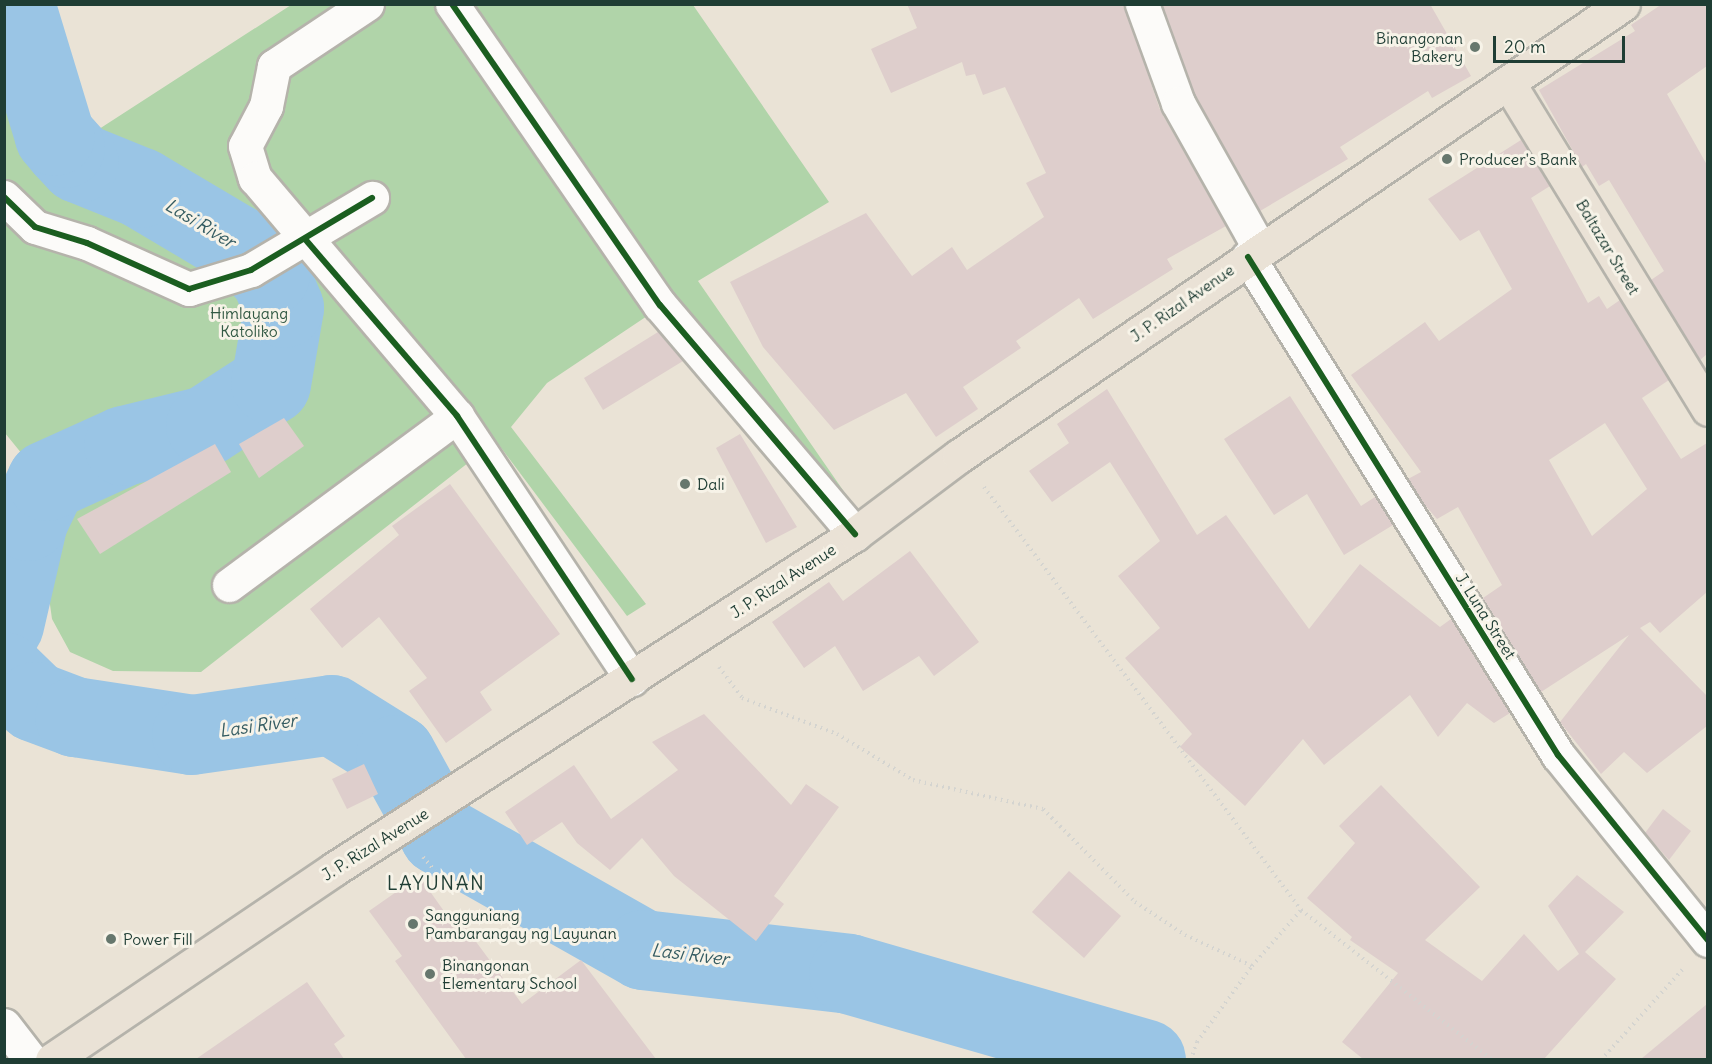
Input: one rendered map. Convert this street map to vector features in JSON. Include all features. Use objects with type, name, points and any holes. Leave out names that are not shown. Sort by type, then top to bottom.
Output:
[{"type":"main road","name":"J. P. Rizal Avenue","points":[[52,1059],[411,822],[855,534],[959,456],[1254,253],[1509,84],[1623,4]]},
{"type":"main road","name":"Baltazar Street","points":[[1509,84],[1707,409]]},
{"type":"street","points":[[367,4],[274,66],[266,106],[245,146],[255,178],[298,243],[457,416],[632,679]]},
{"type":"street","points":[[452,4],[660,305],[855,534]]},
{"type":"street","name":"J. Luna Street","points":[[1142,4],[1178,103],[1254,253],[1558,755],[1700,950]]},
{"type":"street","points":[[4,197],[35,227],[87,243],[189,289],[251,270],[372,198]]},
{"type":"street","points":[[229,585],[457,416]]},
{"type":"street","points":[[4,1025],[31,1059]]},
{"type":"path","points":[[959,456],[1300,910],[1492,1059]]},
{"type":"path","points":[[696,638],[742,698],[837,734],[912,780],[1043,809],[1135,902],[1185,935],[1251,966]]},
{"type":"path","points":[[419,853],[435,871]]},
{"type":"path","points":[[1191,1059],[1197,1042],[1251,966],[1300,910]]},
{"type":"path","points":[[1601,1059],[1700,950]]},
{"type":"green space","name":"Himlayang Katoliko","points":[[291,5],[693,5],[829,202],[698,281],[847,496],[821,506],[677,296],[547,383],[511,427],[646,604],[627,616],[496,441],[201,672],[113,671],[70,652],[52,619],[45,569],[53,535],[77,496],[35,470],[5,433],[4,29],[33,100],[29,134],[59,163],[79,142]]},
{"type":"building","points":[[907,4],[1124,4],[1160,110],[1226,226],[1167,259],[1173,269],[1093,319],[1079,298],[1016,341],[1021,348],[963,387],[978,409],[936,437],[906,393],[834,430],[763,347],[730,282],[866,213],[912,276],[952,247],[967,270],[1044,217],[1026,183],[1046,173],[1005,87],[983,95],[975,74],[966,76],[962,62],[891,93],[871,49],[917,28]]},
{"type":"building","points":[[1162,4],[1430,4],[1471,76],[1432,98],[1428,91],[1340,147],[1348,159],[1260,211],[1195,95]]},
{"type":"building","points":[[1662,4],[1707,4],[1707,66],[1667,94],[1707,165],[1707,354],[1700,360],[1651,280],[1664,271],[1609,180],[1599,186],[1586,164],[1582,167],[1539,90],[1635,31],[1631,25]]},
{"type":"building","points":[[1521,140],[1550,186],[1531,198],[1588,303],[1599,296],[1607,309],[1620,300],[1669,380],[1642,398],[1681,459],[1707,443],[1707,592],[1660,633],[1650,622],[1640,628],[1707,696],[1707,726],[1647,773],[1624,752],[1601,774],[1560,722],[1629,635],[1541,692],[1483,598],[1502,585],[1458,507],[1437,519],[1425,505],[1408,479],[1421,472],[1351,375],[1425,322],[1439,341],[1512,289],[1479,230],[1460,241],[1428,199]],"holes":[[[1605,423],[1647,489],[1592,536],[1549,460]]]},
{"type":"building","points":[[658,332],[683,361],[603,410],[584,378]]},
{"type":"building","points":[[1107,389],[1197,535],[1226,515],[1309,629],[1360,564],[1440,627],[1451,619],[1510,713],[1494,723],[1467,703],[1438,737],[1410,695],[1324,765],[1303,739],[1245,806],[1180,747],[1192,734],[1125,658],[1160,628],[1118,576],[1160,541],[1110,462],[1052,502],[1029,471],[1069,443],[1057,424]]},
{"type":"building","points":[[1290,396],[1361,506],[1375,497],[1393,525],[1344,555],[1307,494],[1274,515],[1224,439]]},
{"type":"building","points":[[284,418],[304,446],[259,478],[239,444]]},
{"type":"building","points":[[740,434],[797,527],[766,543],[716,448]]},
{"type":"building","points":[[215,444],[231,472],[100,554],[77,519]]},
{"type":"building","points":[[450,484],[560,634],[480,692],[492,710],[446,743],[409,691],[427,678],[379,617],[342,648],[310,609],[399,535],[392,526]]},
{"type":"building","points":[[910,551],[979,642],[934,676],[919,656],[863,691],[835,646],[804,668],[772,622],[829,582],[843,601]]},
{"type":"building","points":[[704,714],[791,805],[806,784],[839,807],[774,896],[784,904],[756,941],[674,876],[642,838],[610,870],[577,843],[562,822],[527,845],[505,812],[574,765],[611,819],[678,770],[652,742]]},
{"type":"building","points":[[364,764],[378,794],[347,809],[332,779]]},
{"type":"building","points":[[1381,785],[1480,887],[1425,940],[1482,981],[1524,934],[1558,971],[1579,954],[1548,906],[1577,875],[1624,912],[1585,952],[1616,979],[1544,1059],[1363,1059],[1342,1042],[1398,973],[1350,940],[1352,937],[1307,898],[1355,843],[1339,826]]},
{"type":"building","points":[[1663,809],[1691,831],[1669,860],[1645,833]]},
{"type":"building","points":[[1069,871],[1121,916],[1084,958],[1032,912]]},
{"type":"building","points":[[419,876],[451,921],[457,916],[522,1004],[581,960],[656,1059],[466,1059],[395,961],[402,956],[369,911]]},
{"type":"building","points":[[307,982],[345,1036],[334,1044],[344,1059],[196,1059]]},
{"type":"building","points":[[1707,1004],[1707,1059],[1641,1059]]},
{"type":"waterway","name":"Lasi River","points":[[4,625],[28,521],[47,481],[124,446],[206,426],[271,384],[284,308],[270,275],[237,245],[141,188],[79,163],[65,148],[55,136],[15,4]]},
{"type":"waterway","name":"Lasi River","points":[[4,672],[35,702],[75,717],[192,735],[332,715],[396,755],[440,835],[643,950],[849,974],[1146,1060]]},
{"type":"cycle path","points":[[452,4],[660,305],[855,534]]},
{"type":"cycle path","points":[[4,197],[35,227],[87,243],[189,289],[251,270],[372,198]]},
{"type":"cycle path","points":[[305,239],[457,416],[632,679]]},
{"type":"cycle path","points":[[1248,257],[1558,755],[1708,940]]},
{"type":"place","name":"Binangonan Bakery","points":[[1475,47]]},
{"type":"place","name":"Producer's Bank","points":[[1447,159]]},
{"type":"place","name":"Dali","points":[[685,484]]},
{"type":"place","name":"Sangguniang Pambarangay ng Layunan","points":[[413,924]]},
{"type":"place","name":"Power Fill","points":[[111,939]]},
{"type":"place","name":"Binangonan Elementary School","points":[[430,974]]},
{"type":"district","name":"LAYUNAN","points":[[436,882]]}]
